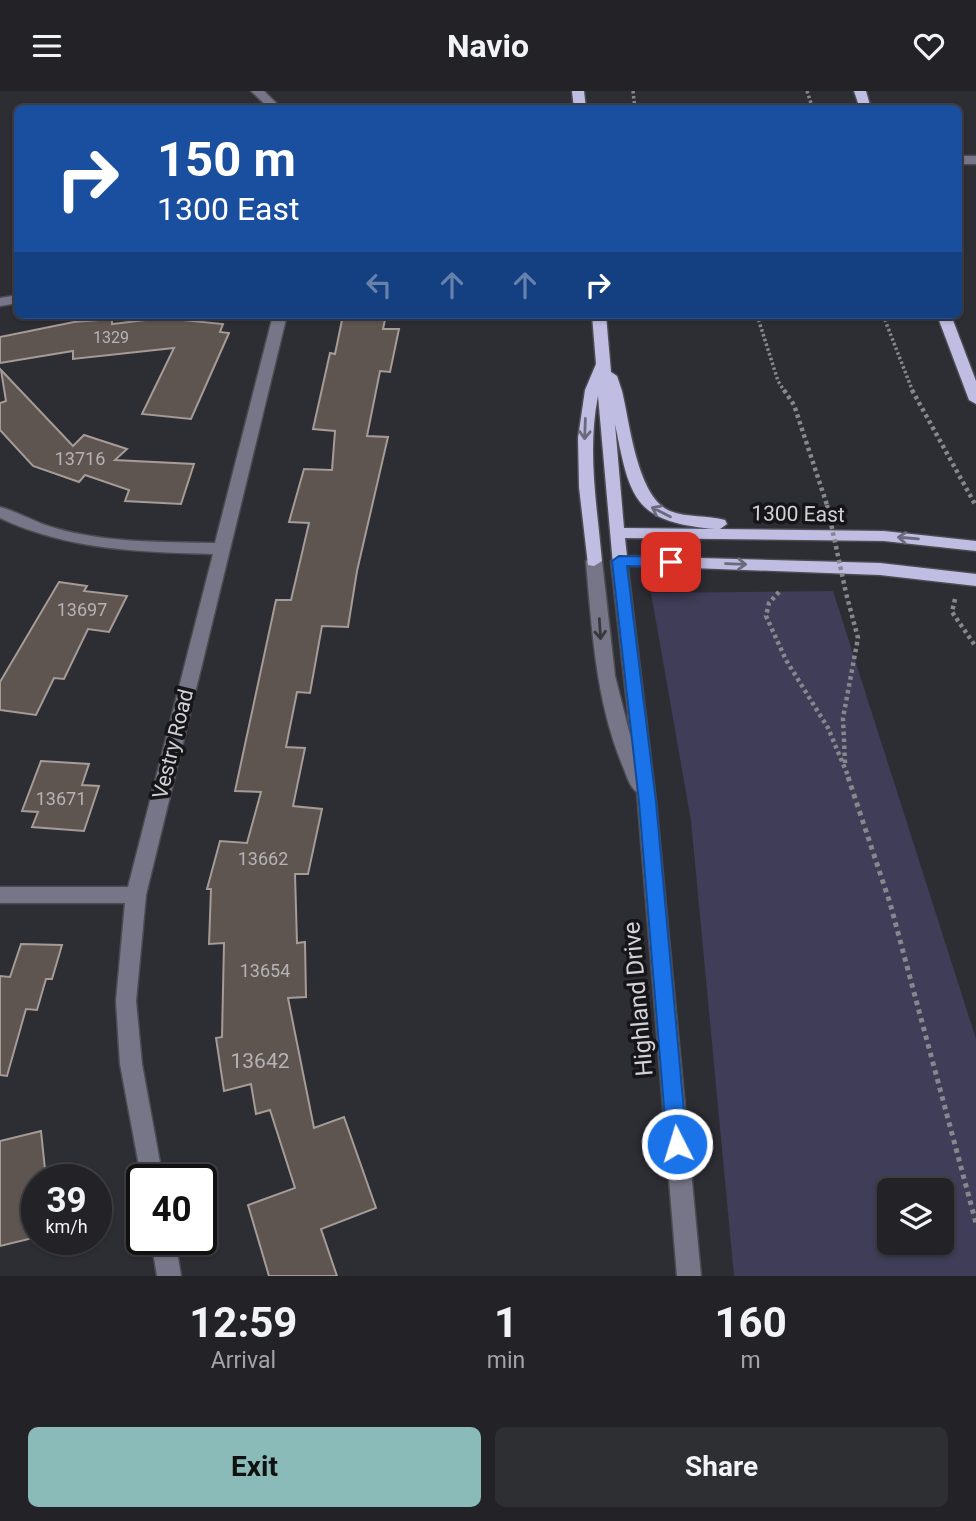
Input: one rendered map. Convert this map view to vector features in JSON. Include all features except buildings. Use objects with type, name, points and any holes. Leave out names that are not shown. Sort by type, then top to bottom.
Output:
[{"type":"main road","name":"Highland Drive","points":[[598,319],[619,561]]},
{"type":"main road","points":[[946,319],[976,400]]},
{"type":"main road","name":"Highland Drive","points":[[594,561],[585,423],[594,383],[603,364]]},
{"type":"main road","points":[[603,364],[619,401],[636,484],[650,506],[678,519],[800,535]]},
{"type":"main road","name":"1300 East","points":[[618,533],[884,536],[976,546]]},
{"type":"main road","points":[[619,561],[890,569],[976,580]]},
{"type":"street","points":[[257,91],[273,105]]},
{"type":"street","name":"Vestry Road","points":[[149,1164],[131,1064],[126,1001],[136,895],[279,319]]},
{"type":"street","points":[[0,512],[45,532],[91,543],[222,549]]},
{"type":"street","name":"Highland Drive","points":[[594,561],[605,680],[622,744],[647,802]]},
{"type":"street","name":"Highland Drive","points":[[619,561],[647,802],[689,1276]]},
{"type":"street","points":[[0,895],[136,895]]},
{"type":"street","points":[[166,1255],[169,1276]]},
{"type":"path","points":[[759,319],[778,381],[794,405],[827,505],[858,638],[843,718],[845,767]]},
{"type":"path","points":[[885,319],[911,389],[950,453],[976,506]]},
{"type":"path","points":[[779,592],[766,609],[769,624],[786,660],[828,728],[845,767],[890,902],[976,1223]]},
{"type":"path","points":[[958,596],[951,605],[953,612],[976,647]]},
{"type":"shaded area","points":[[833,591],[976,1039],[976,1276],[734,1276],[691,821],[651,593]]},
{"type":"route","points":[[671,562],[619,561],[647,802],[677,1144]]}]
